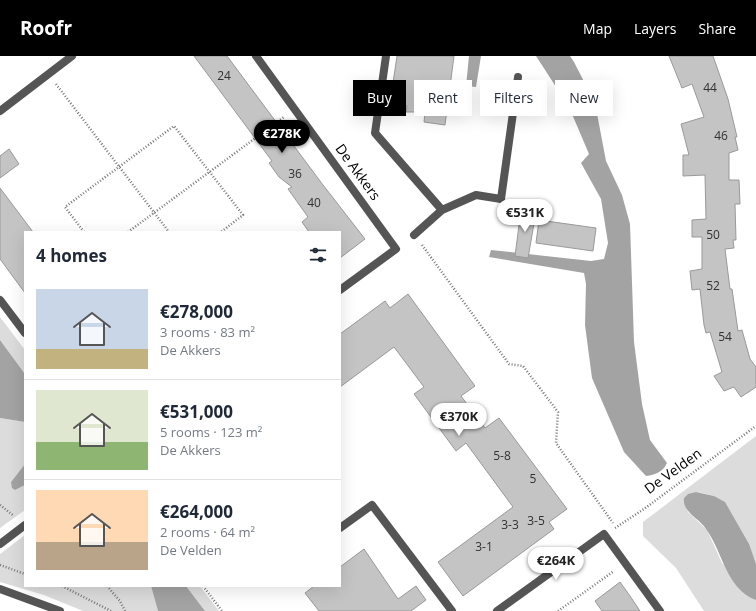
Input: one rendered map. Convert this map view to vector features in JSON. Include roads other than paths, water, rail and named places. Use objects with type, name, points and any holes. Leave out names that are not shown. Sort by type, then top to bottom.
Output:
[{"type":"street","points":[[0,111],[72,56]]},
{"type":"street","name":"De Akkers","points":[[256,56],[296,108],[396,249],[341,289]]},
{"type":"street","points":[[386,56],[375,133],[442,210]]},
{"type":"street","points":[[414,235],[442,210],[476,195],[501,199],[518,78]]},
{"type":"street","points":[[0,300],[24,332]]},
{"type":"street","points":[[341,527],[372,505],[452,611]]},
{"type":"street","points":[[0,544],[24,526]]},
{"type":"street","points":[[497,611],[604,534],[660,611]]},
{"type":"street","points":[[0,589],[60,611]]}]
